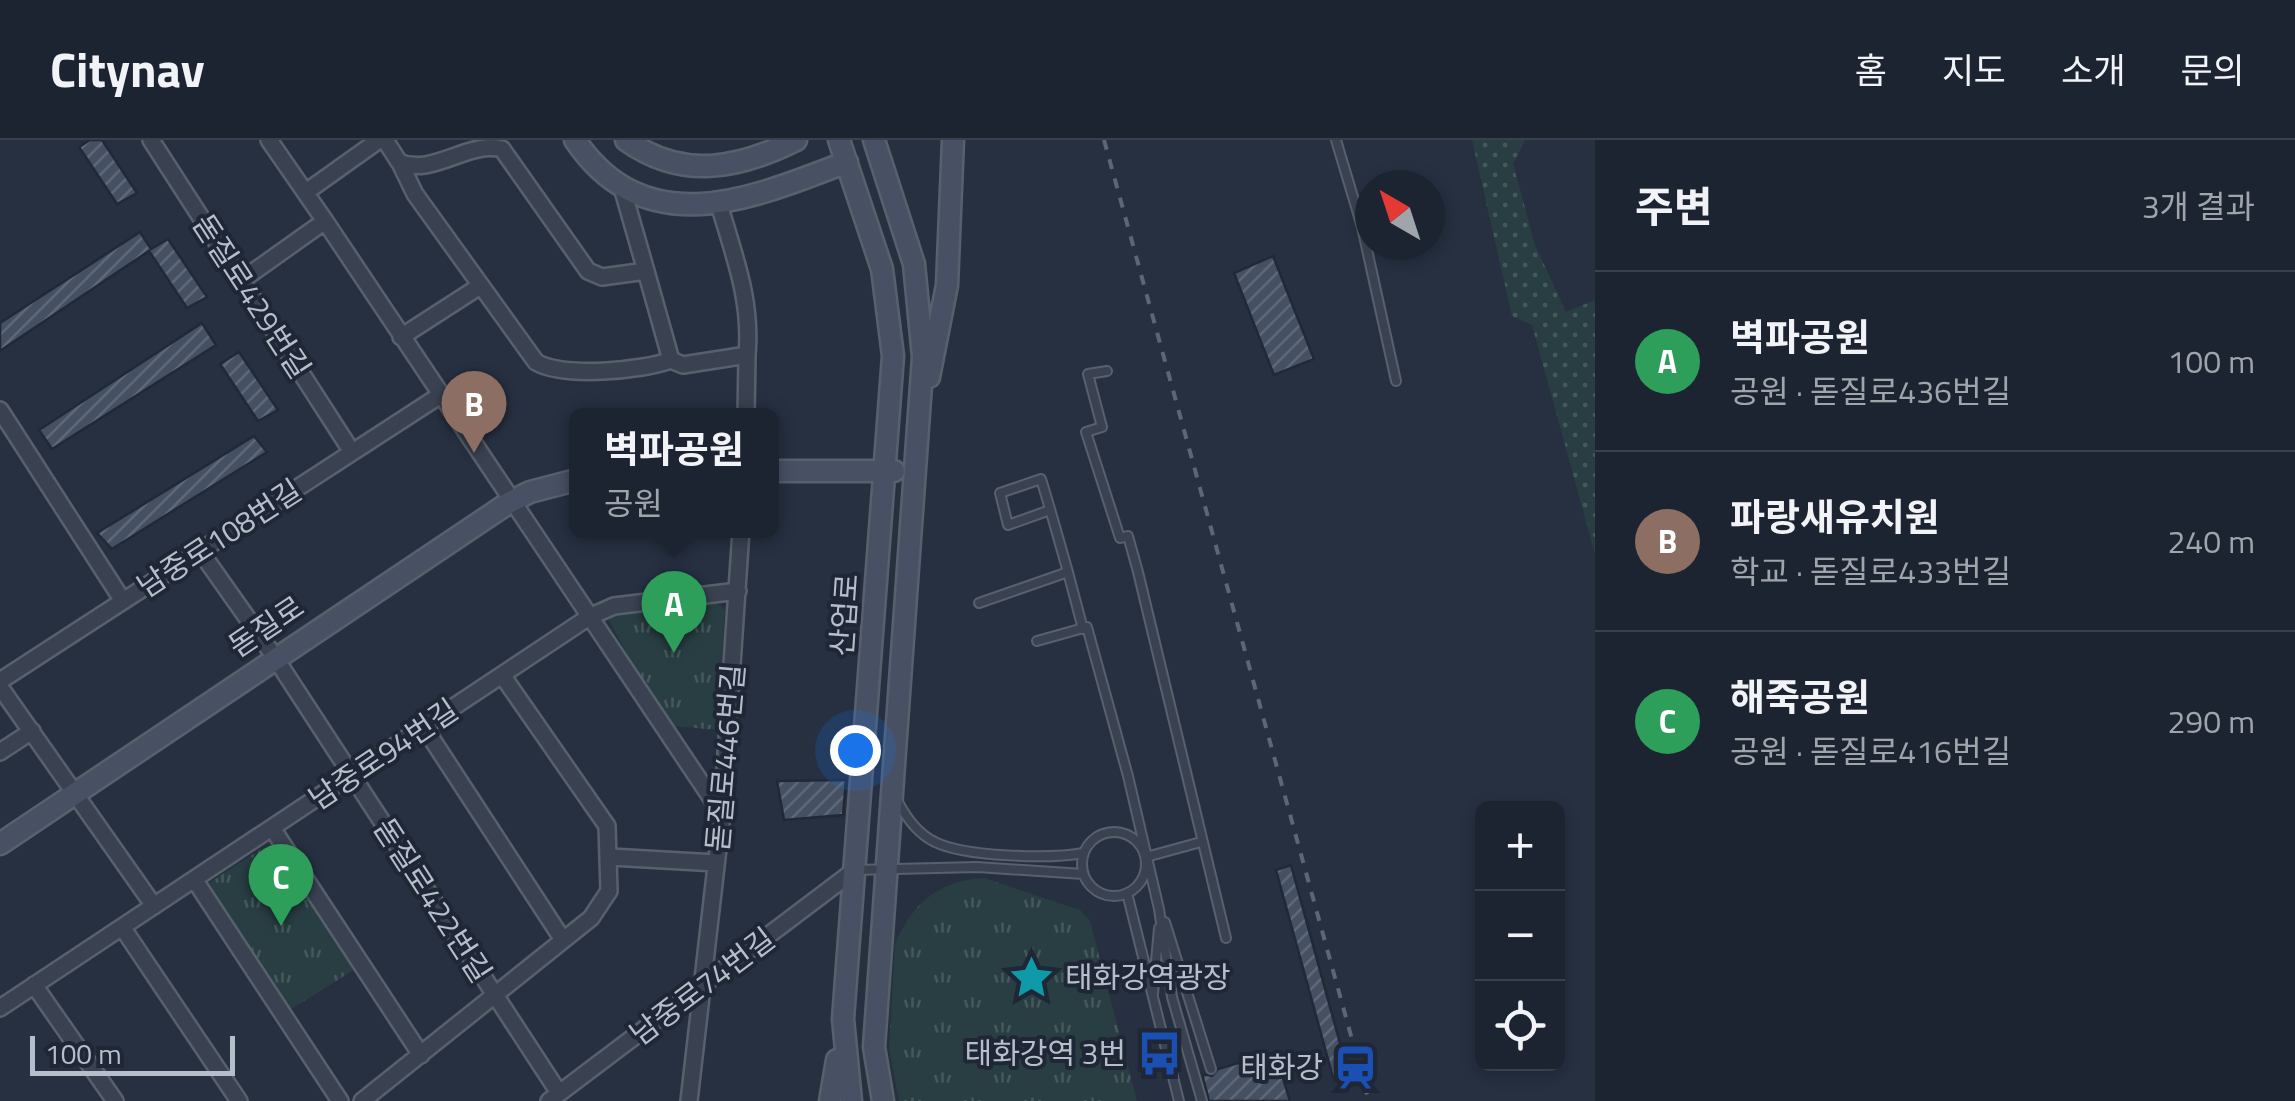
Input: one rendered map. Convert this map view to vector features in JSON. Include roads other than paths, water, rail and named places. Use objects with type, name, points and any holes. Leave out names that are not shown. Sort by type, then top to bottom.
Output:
[{"type":"main road","points":[[575,140],[597,167],[620,184],[676,206],[719,204],[847,162]]},
{"type":"main road","points":[[626,140],[672,165],[699,168],[765,156],[796,140]]},
{"type":"main road","name":"산업로","points":[[839,140],[870,226],[890,310],[892,356],[843,1019],[851,1101]]},
{"type":"main road","name":"산업로","points":[[874,140],[914,264],[922,308],[919,408],[874,1046],[883,1101]]},
{"type":"main road","points":[[919,408],[944,312],[953,140]]},
{"type":"main road","points":[[779,471],[914,472]]},
{"type":"main road","name":"돋질로","points":[[0,844],[274,656],[510,502],[569,482]]},
{"type":"main road","points":[[830,1101],[843,1019]]},
{"type":"street","name":"돋질로429번길","points":[[151,140],[352,452]]},
{"type":"street","points":[[269,140],[722,814]]},
{"type":"street","points":[[306,192],[382,140],[523,349],[542,366],[652,367],[671,360],[683,365],[747,355]]},
{"type":"street","points":[[399,161],[414,166],[485,146],[502,150],[594,276],[646,271]]},
{"type":"street","points":[[620,184],[671,360]]},
{"type":"street","points":[[719,204],[742,275],[748,311],[746,408]]},
{"type":"street","points":[[242,280],[325,221]]},
{"type":"street","points":[[401,337],[480,286]]},
{"type":"street","name":"남중로108번길","points":[[0,684],[438,396]]},
{"type":"street","points":[[0,410],[123,601]]},
{"type":"street","name":"돋질로446번길","points":[[689,1101],[722,814],[741,538]]},
{"type":"street","name":"돋질로422번길","points":[[200,551],[274,656],[495,995],[554,1097]]},
{"type":"street","name":"남중로94번길","points":[[0,1008],[589,617],[614,606],[738,590]]},
{"type":"street","points":[[362,1101],[563,940],[604,904],[610,891],[607,826],[502,675]]},
{"type":"street","points":[[0,684],[154,906]]},
{"type":"street","points":[[424,727],[563,940]]},
{"type":"street","points":[[0,752],[32,731]]},
{"type":"street","points":[[272,828],[421,1055]]},
{"type":"street","points":[[611,858],[716,863]]},
{"type":"street","name":"남중로74번길","points":[[554,1097],[855,870]]},
{"type":"street","points":[[194,880],[340,1101]]},
{"type":"street","points":[[122,927],[239,1101]]},
{"type":"street","points":[[34,985],[115,1101]]},
{"type":"lane","points":[[1336,140],[1362,226],[1396,381]]},
{"type":"lane","points":[[1108,371],[1088,374],[1102,427],[1086,432],[1120,538],[1128,536],[1138,572],[1226,938]]},
{"type":"lane","points":[[1050,510],[1008,525],[1000,493],[1041,478],[1068,572],[1083,629]]},
{"type":"lane","points":[[979,603],[1068,572]]},
{"type":"lane","points":[[1037,641],[1087,627],[1159,909],[1172,997],[1202,1101]]},
{"type":"lane","points":[[892,787],[909,821],[946,847],[1038,855],[1083,852]]},
{"type":"lane","points":[[1116,831],[1136,839],[1146,857],[1142,878],[1127,893],[1116,896],[1096,891],[1083,874],[1083,852],[1096,836],[1116,831]]},
{"type":"lane","points":[[1146,857],[1201,842]]},
{"type":"lane","points":[[855,870],[977,867],[1083,874]]},
{"type":"lane","points":[[1127,893],[1179,1101]]},
{"type":"lane","points":[[1152,1003],[1159,909]]},
{"type":"lane","points":[[1159,909],[1178,954],[1211,1069]]},
{"type":"railway","points":[[1104,140],[1369,1101]]},
{"type":"place","name":"파랑새유치원","points":[[474,453]]},
{"type":"place","name":"벽파공원","points":[[674,653]]},
{"type":"place","name":"해죽공원","points":[[281,926]]},
{"type":"place","name":"태화강역광장","points":[[1032,977]]},
{"type":"place","name":"태화강역 3번","points":[[1159,1053]]},
{"type":"place","name":"태화강","points":[[1356,1067]]}]
